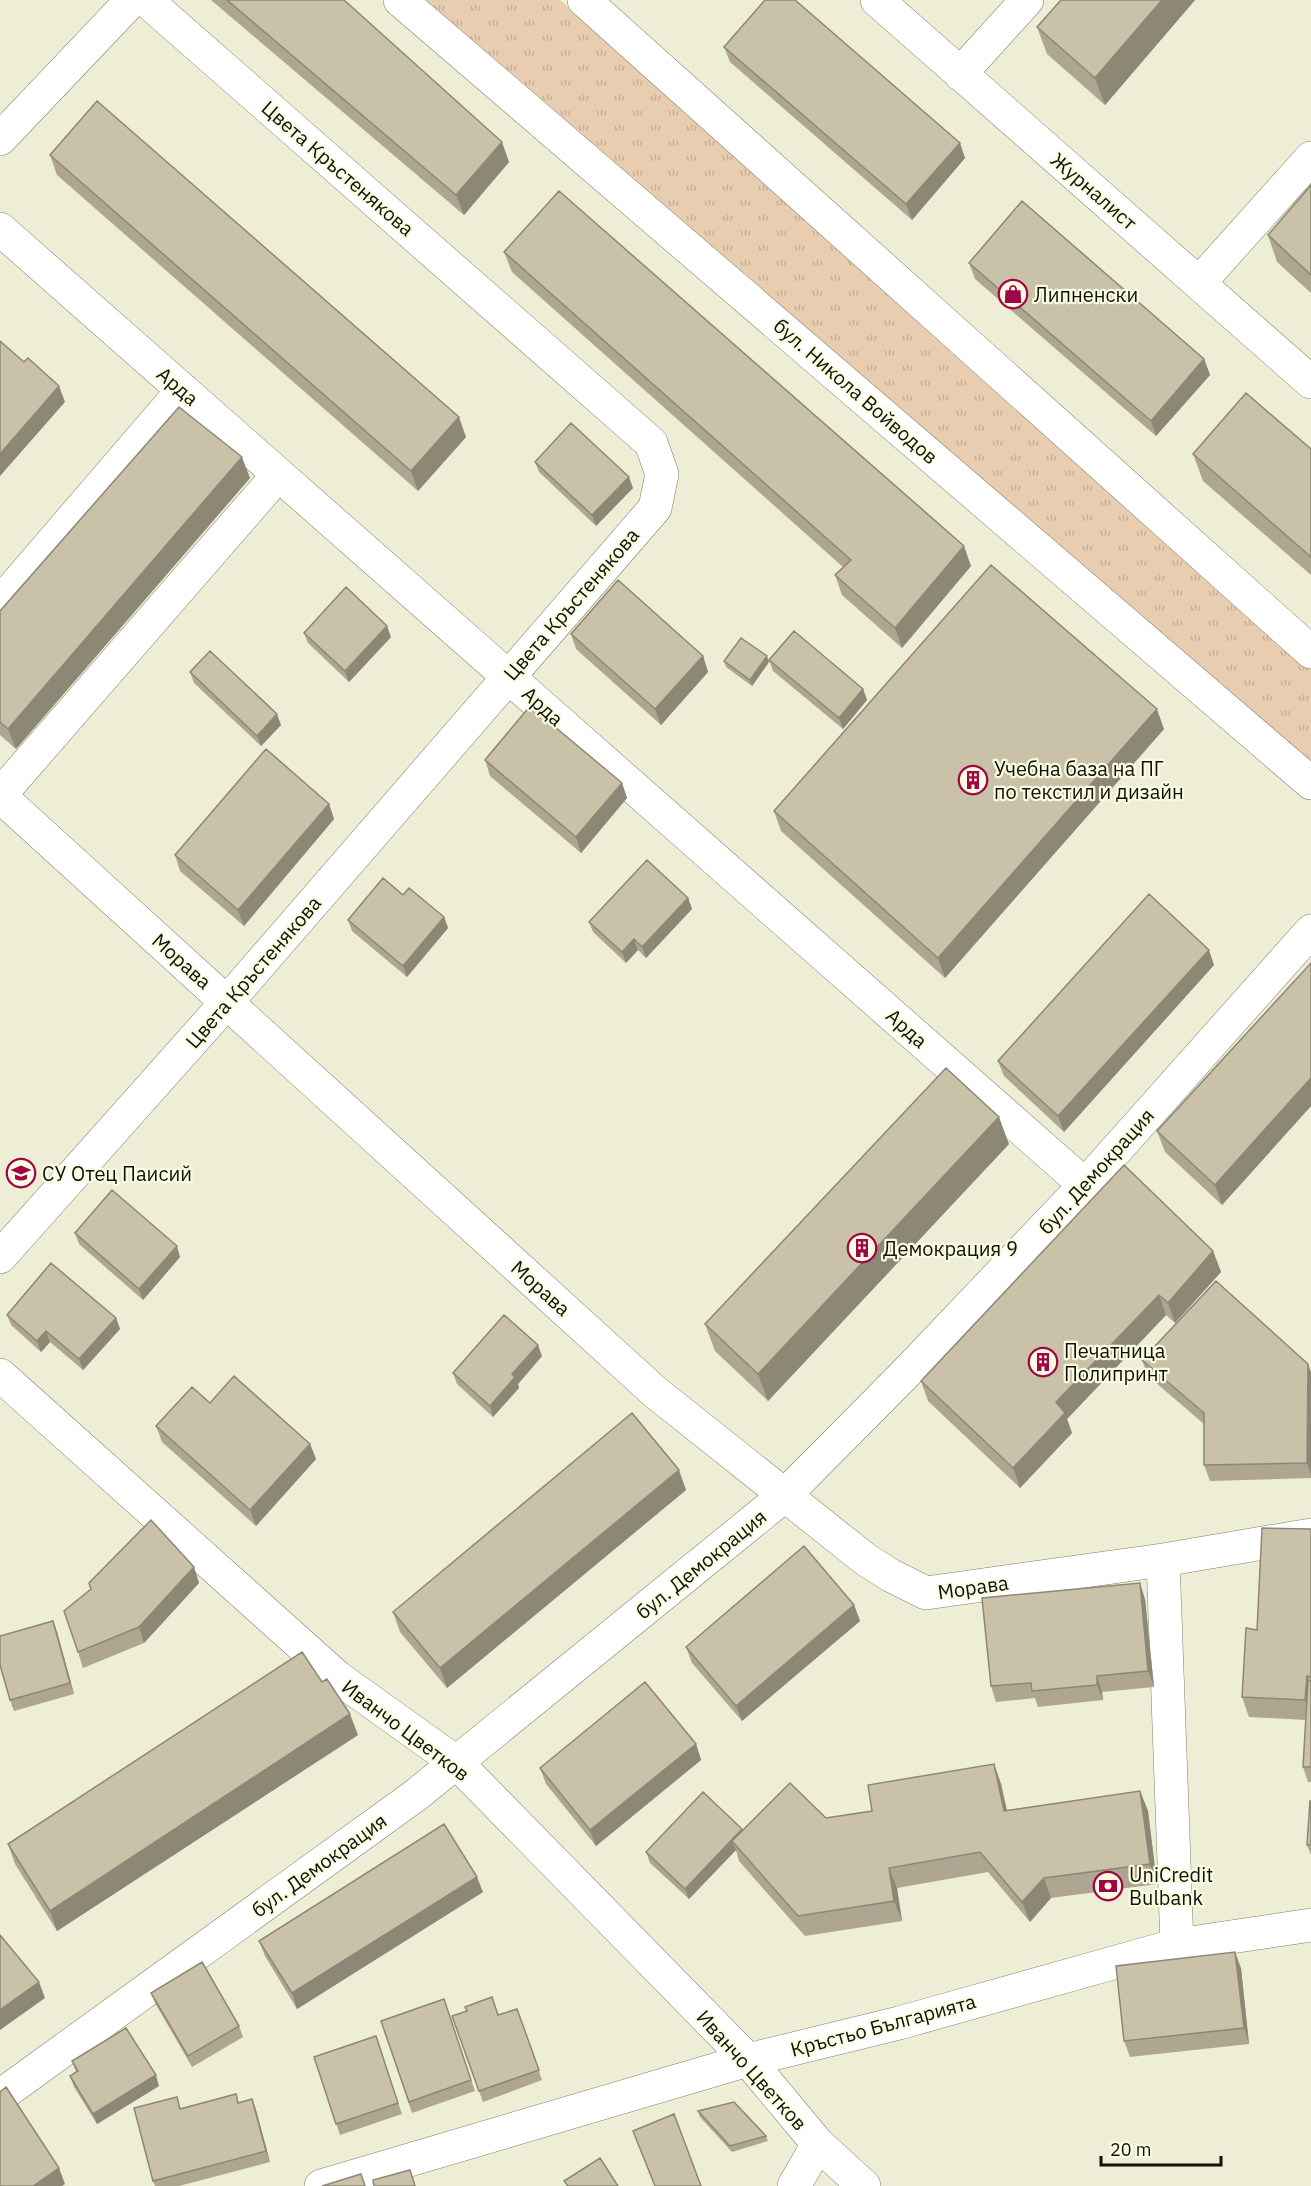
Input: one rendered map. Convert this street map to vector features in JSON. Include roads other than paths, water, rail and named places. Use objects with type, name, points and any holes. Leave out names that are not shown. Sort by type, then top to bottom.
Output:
[{"type":"street","points":[[0,139],[132,0]]},
{"type":"street","name":"Цвета Кръстенякова","points":[[0,1257],[227,1002],[655,508],[662,474],[651,442],[146,0]]},
{"type":"street","name":"бул. Никола Войводов","points":[[400,0],[1311,783]]},
{"type":"street","points":[[584,0],[1311,652]]},
{"type":"street","name":"Журналист","points":[[877,0],[1311,382]]},
{"type":"street","points":[[960,74],[1027,0]]},
{"type":"street","points":[[1199,283],[1311,158]]},
{"type":"street","name":"Арда","points":[[0,229],[1085,1185]]},
{"type":"street","points":[[0,603],[183,390]]},
{"type":"street","points":[[0,796],[278,475]]},
{"type":"street","name":"Морава","points":[[0,796],[656,1392],[784,1496],[865,1559],[890,1575],[926,1593],[1163,1560],[1311,1535]]},
{"type":"street","name":"бул. Демокрация","points":[[0,2096],[457,1763],[784,1496],[905,1374],[1085,1185],[1311,931]]},
{"type":"street","name":"Иванчо Цветков","points":[[0,1375],[337,1677],[457,1763],[748,2060],[818,2144],[864,2186]]},
{"type":"street","points":[[1163,1560],[1177,1945]]},
{"type":"street","name":"Кръстьо Българията","points":[[321,2186],[748,2060],[899,2023],[1177,1945],[1311,1925]]},
{"type":"street","points":[[794,2186],[818,2144]]},
{"type":"place","name":"Липненски","points":[[1013,294]]},
{"type":"place","name":"Учебна база на ПГ по текстил и дизайн","points":[[973,780]]},
{"type":"place","name":"СУ Отец Паисий","points":[[21,1173]]},
{"type":"place","name":"Демокрация 9","points":[[862,1248]]},
{"type":"place","name":"Печатница Полипринт","points":[[1043,1362]]},
{"type":"place","name":"UniCredit Bulbank","points":[[1108,1886]]}]
